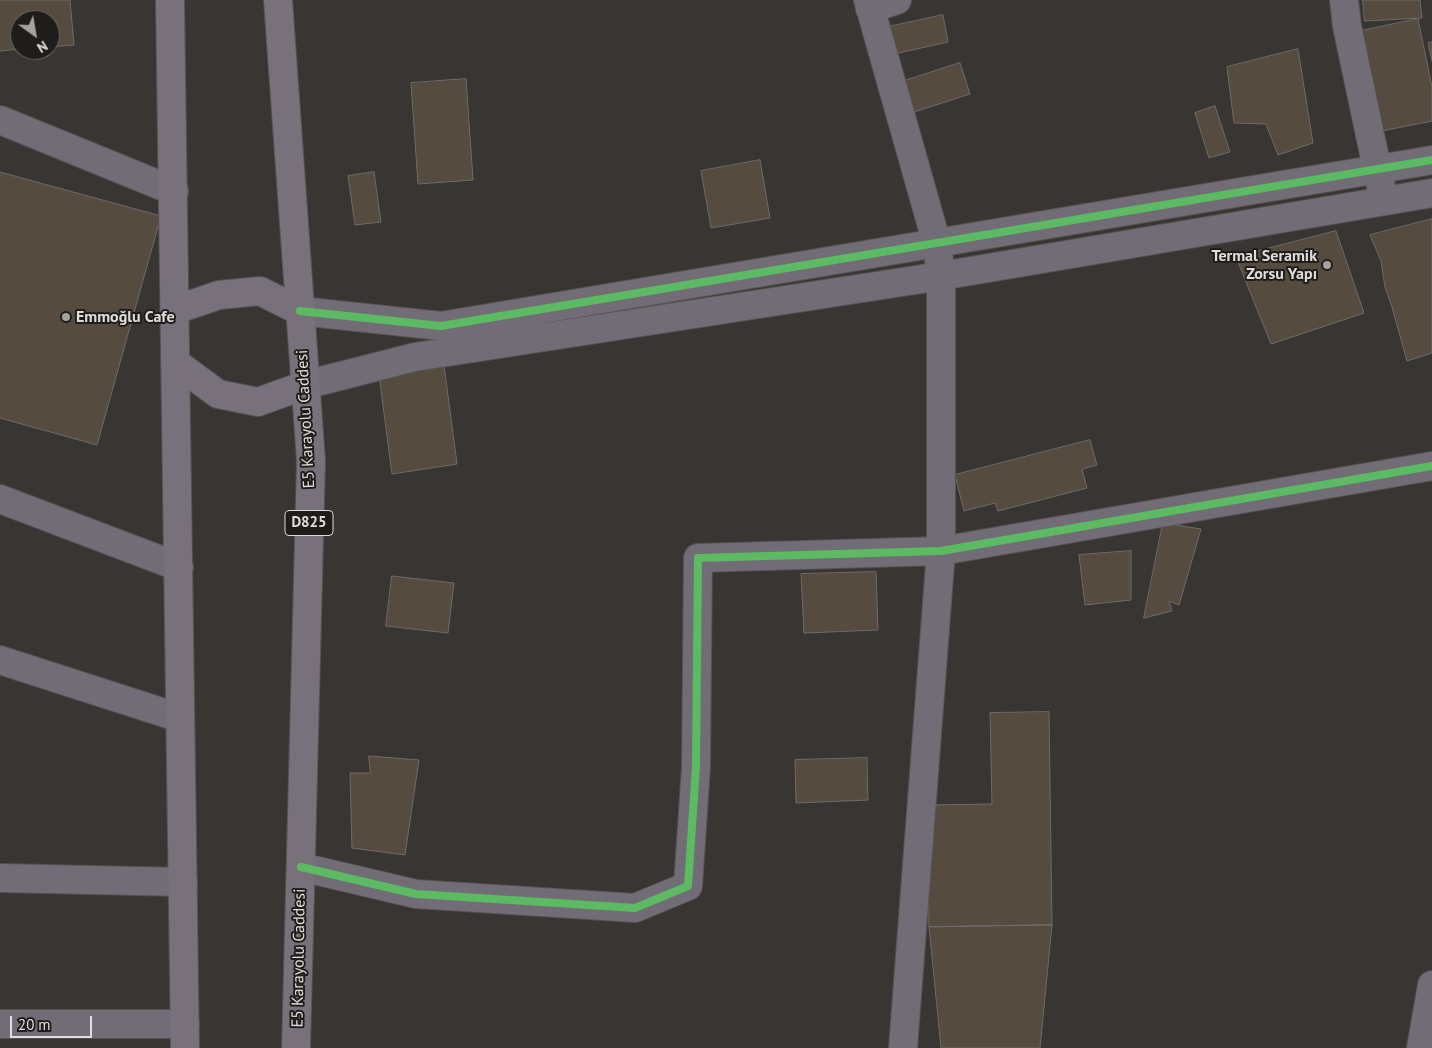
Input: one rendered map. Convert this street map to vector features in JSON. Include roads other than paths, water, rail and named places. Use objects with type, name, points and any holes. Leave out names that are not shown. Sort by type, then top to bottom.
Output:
[{"type":"highway","points":[[170,0],[185,1036]]},
{"type":"highway","name":"E5 Karayolu Caddesi","points":[[278,0],[311,461],[296,1048]]},
{"type":"highway","points":[[175,310],[219,295],[260,291],[300,311]]},
{"type":"highway","points":[[176,363],[218,394],[258,402],[305,385]]},
{"type":"street","points":[[897,0],[869,5],[936,244],[941,276],[940,551],[903,1048]]},
{"type":"street","points":[[1344,0],[1347,26],[1384,201]]},
{"type":"street","points":[[0,120],[174,191]]},
{"type":"street","points":[[300,311],[441,326],[1432,160]]},
{"type":"street","points":[[305,385],[415,357],[941,276],[1432,193]]},
{"type":"street","points":[[301,867],[416,894],[635,908],[688,886],[696,767],[698,558],[940,551],[1432,466]]},
{"type":"street","points":[[0,499],[179,567]]},
{"type":"street","points":[[0,660],[180,718]]},
{"type":"street","points":[[0,878],[183,882]]},
{"type":"street","points":[[1421,1048],[1432,985]]},
{"type":"street","points":[[0,1024],[185,1036]]},
{"type":"place","name":"Termal Seramik Zorsu Yapı","points":[[1327,265]]},
{"type":"place","name":"Emmoğlu Cafe","points":[[66,317]]}]
